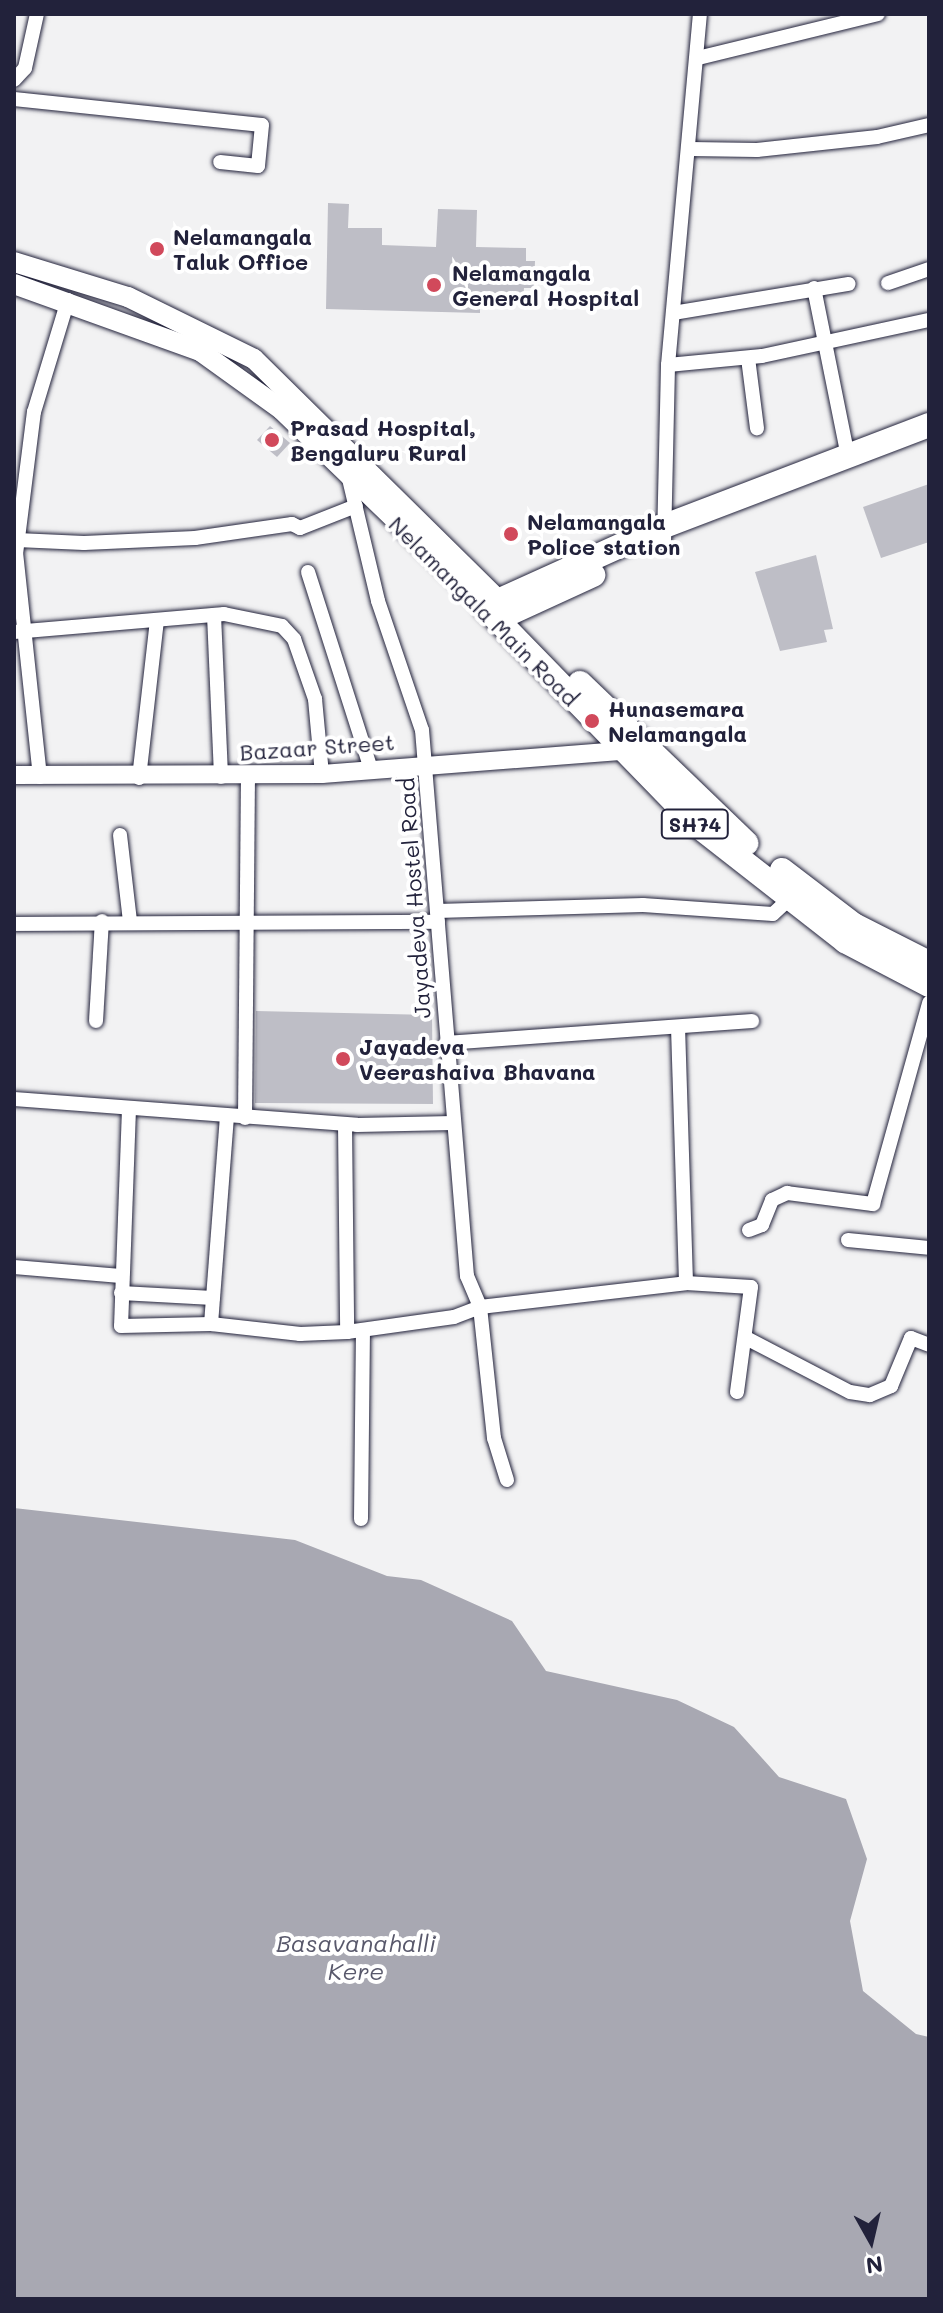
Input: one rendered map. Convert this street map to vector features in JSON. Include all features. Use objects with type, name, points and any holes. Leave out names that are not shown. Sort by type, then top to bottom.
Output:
[{"type":"main road","points":[[14,262],[128,297],[254,359],[497,610],[664,534],[929,425]]},
{"type":"main road","name":"Nelamangala Main Road","points":[[14,284],[68,300],[200,351],[282,410],[338,467],[497,610],[623,751],[698,826],[845,941],[929,985]]},
{"type":"main road","points":[[664,534],[929,442]]},
{"type":"main road","name":"SH74","points":[[497,610],[732,833],[854,925],[929,963]]},
{"type":"street","points":[[14,80],[25,68],[37,14]]},
{"type":"street","points":[[664,534],[668,365],[700,14]]},
{"type":"street","points":[[698,58],[878,14]]},
{"type":"street","points":[[14,99],[262,125],[258,166],[220,162]]},
{"type":"street","points":[[690,149],[757,150],[877,137],[929,125]]},
{"type":"street","points":[[888,283],[929,269]]},
{"type":"street","points":[[673,313],[849,284]]},
{"type":"street","points":[[814,288],[848,456]]},
{"type":"street","points":[[40,777],[21,631],[17,540],[34,412],[68,300]]},
{"type":"street","points":[[668,365],[748,358],[826,345],[929,320]]},
{"type":"street","points":[[748,358],[757,428]]},
{"type":"street","name":"Jayadeva Hostel Road","points":[[338,467],[352,482],[378,601],[422,730],[467,1276],[480,1307],[494,1438],[507,1480]]},
{"type":"street","points":[[17,540],[84,543],[300,528],[356,506]]},
{"type":"street","points":[[308,572],[371,769]]},
{"type":"street","points":[[21,631],[214,615],[263,619],[282,626],[294,639],[315,699],[322,774]]},
{"type":"street","points":[[214,615],[221,777]]},
{"type":"street","points":[[139,778],[157,620]]},
{"type":"street","name":"Bazaar Street","points":[[14,775],[139,778],[322,774],[426,763],[623,751]]},
{"type":"street","points":[[245,1118],[248,776]]},
{"type":"street","points":[[120,835],[130,922]]},
{"type":"street","points":[[14,924],[102,921],[249,926],[643,905],[773,914],[791,897]]},
{"type":"street","points":[[96,1021],[102,921]]},
{"type":"street","points":[[749,1230],[762,1225],[772,1200],[787,1193],[873,1204],[929,1003]]},
{"type":"street","points":[[446,1043],[752,1021]]},
{"type":"street","points":[[678,1027],[686,1283]]},
{"type":"street","points":[[14,1099],[345,1124],[453,1123]]},
{"type":"street","points":[[129,1109],[121,1326],[211,1324],[300,1334],[347,1332],[454,1317],[480,1307],[686,1283],[751,1287],[748,1339],[737,1392]]},
{"type":"street","points":[[211,1324],[227,1117]]},
{"type":"street","points":[[345,1124],[347,1332]]},
{"type":"street","points":[[848,1240],[929,1248]]},
{"type":"street","points":[[14,1267],[121,1276]]},
{"type":"street","points":[[121,1293],[213,1298]]},
{"type":"street","points":[[361,1519],[363,1330]]},
{"type":"street","points":[[748,1339],[850,1392],[870,1395],[891,1386],[911,1338],[929,1345]]},
{"type":"water","name":"Basavanahalli Kere","points":[[14,1508],[295,1540],[387,1576],[421,1580],[512,1621],[546,1671],[677,1700],[734,1727],[779,1777],[846,1799],[867,1859],[850,1921],[863,1991],[916,2034],[929,2037],[929,2299],[14,2299]]},
{"type":"building","points":[[328,203],[349,204],[348,228],[382,228],[382,245],[436,247],[438,209],[477,210],[476,247],[526,248],[526,261],[535,261],[534,288],[524,288],[523,299],[487,298],[480,302],[480,313],[326,309]]},
{"type":"building","points":[[270,426],[290,443],[277,457],[257,440]]},
{"type":"building","points":[[929,484],[929,542],[881,558],[863,507]]},
{"type":"building","points":[[816,555],[833,629],[824,630],[827,642],[780,651],[755,572]]},
{"type":"building","name":"Jayadeva Veerashaiva Bhavana","points":[[256,1011],[432,1015],[433,1104],[255,1103]]},
{"type":"place","name":"Nelamangala Taluk Office","points":[[157,249]]},
{"type":"place","name":"Nelamangala General Hospital","points":[[434,285]]},
{"type":"place","name":"Prasad Hospital, Bengaluru Rural","points":[[272,440]]},
{"type":"place","name":"Nelamangala Police station","points":[[511,534]]},
{"type":"place","name":"Hunasemara Nelamangala","points":[[592,721]]},
{"type":"place","name":"Jayadeva Veerashaiva Bhavana","points":[[343,1059]]}]
